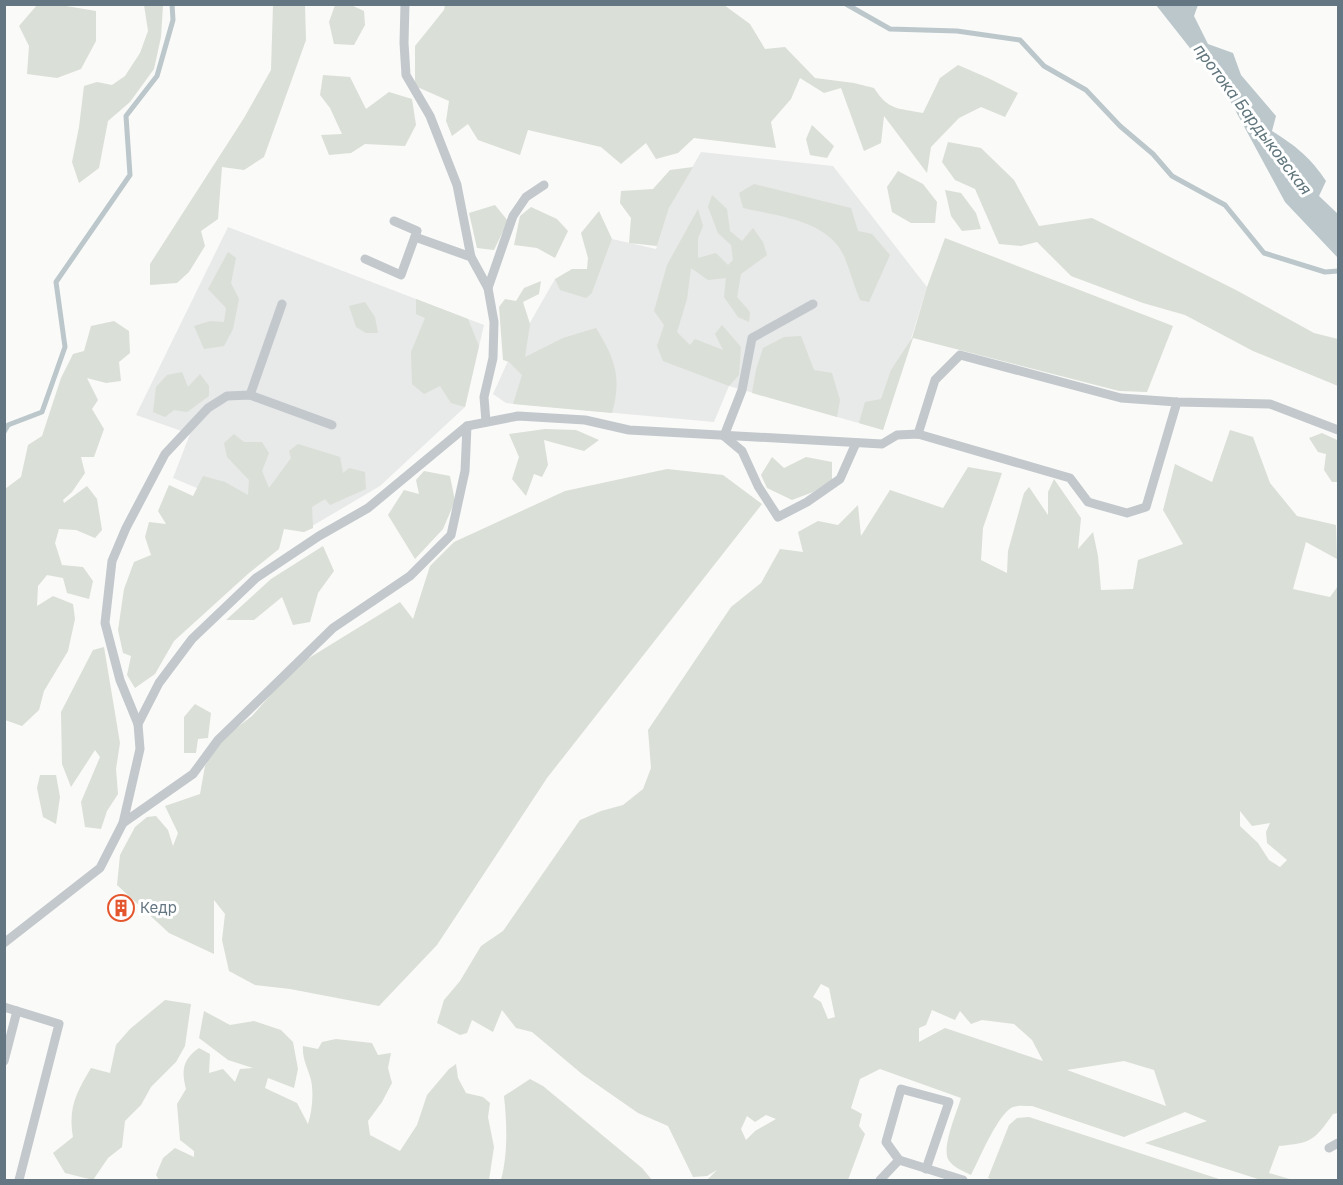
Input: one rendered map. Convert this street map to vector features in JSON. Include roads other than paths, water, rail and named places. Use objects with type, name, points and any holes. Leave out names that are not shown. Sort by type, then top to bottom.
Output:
[{"type":"lane","points":[[405,4],[406,75],[430,116],[457,185],[471,257],[488,288],[494,322],[493,358],[484,397],[486,422]]},
{"type":"lane","points":[[488,288],[513,216],[526,196],[544,185]]},
{"type":"lane","points":[[365,259],[401,275],[417,231],[394,221]]},
{"type":"lane","points":[[415,237],[471,257]]},
{"type":"lane","points":[[250,394],[282,304]]},
{"type":"lane","points":[[724,436],[742,390],[752,338],[813,304]]},
{"type":"lane","points":[[918,434],[935,380],[960,355],[1121,398],[1270,404],[1338,430]]},
{"type":"lane","points":[[4,943],[100,868],[123,823],[140,749],[138,724],[120,680],[105,623],[112,561],[126,528],[165,454],[208,408],[227,396],[250,394],[332,425]]},
{"type":"lane","points":[[138,724],[159,683],[192,639],[256,578],[319,536],[368,508],[467,426],[518,416],[585,420],[629,430],[856,443],[882,444],[897,435],[918,434],[1070,478],[1088,502],[1127,513],[1146,507],[1177,402]]},
{"type":"lane","points":[[123,823],[193,774],[218,740],[333,628],[410,576],[451,535],[465,471],[467,426]]},
{"type":"lane","points":[[724,436],[742,452],[778,517],[807,502],[840,478],[856,443]]},
{"type":"lane","points":[[4,1007],[59,1024],[19,1180]]},
{"type":"lane","points":[[4,1061],[17,1011]]},
{"type":"lane","points":[[926,1169],[949,1102],[901,1089],[886,1142],[899,1160],[926,1169],[963,1180]]},
{"type":"lane","points":[[1329,1148],[1338,1143]]},
{"type":"lane","points":[[880,1180],[899,1160]]},
{"type":"water","name":"протока Бардыковская","points":[[1156,5],[1198,5],[1194,16],[1208,44],[1233,53],[1241,75],[1276,116],[1272,131],[1302,153],[1326,181],[1319,196],[1338,214],[1338,258],[1285,202],[1227,95]]},
{"type":"waterway","points":[[4,432],[8,425],[42,412],[65,347],[56,282],[130,175],[126,116],[157,76],[173,20],[172,4]]},
{"type":"waterway","points":[[846,4],[890,29],[957,31],[1020,40],[1044,66],[1086,90],[1120,126],[1153,154],[1172,176],[1225,205],[1264,253],[1325,272],[1338,271]]},
{"type":"place","name":"Кедр","points":[[121,908]]}]
